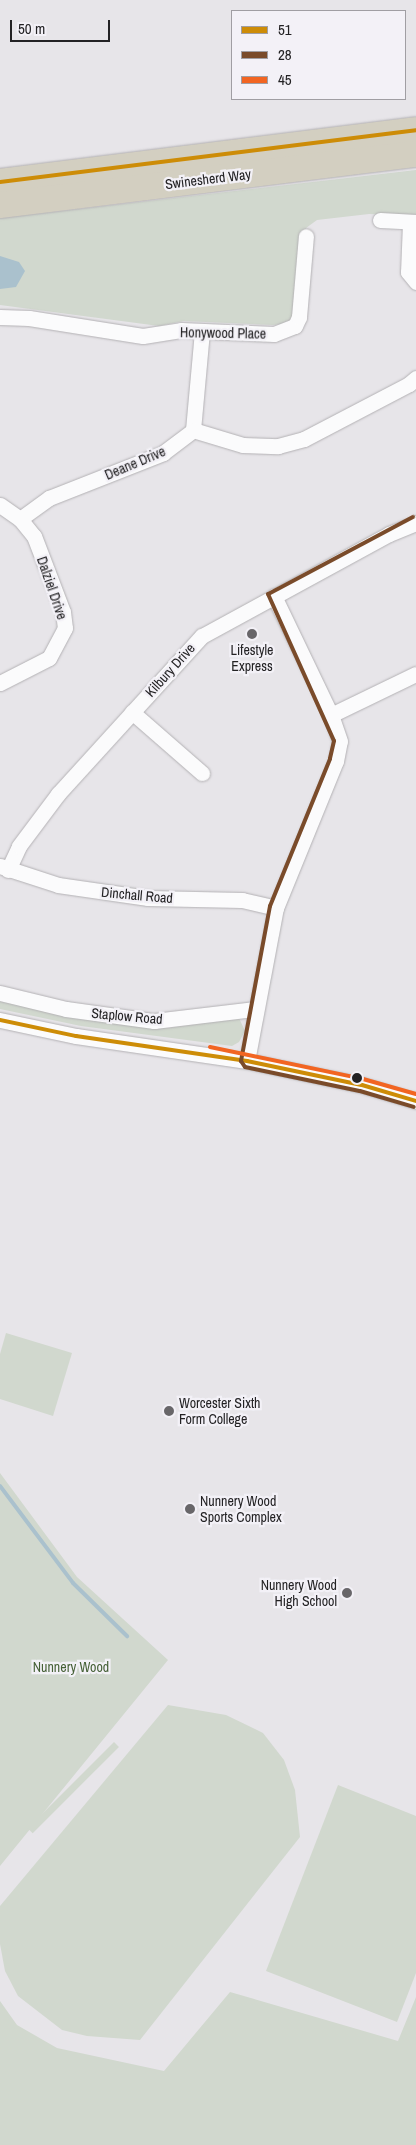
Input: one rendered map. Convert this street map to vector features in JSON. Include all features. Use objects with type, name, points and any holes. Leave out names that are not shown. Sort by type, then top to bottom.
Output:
[{"type":"highway","name":"Swinesherd Way","points":[[0,182],[416,130]]},
{"type":"highway","name":"Swinesherd Way","points":[[0,205],[416,154]]},
{"type":"street","points":[[380,220],[413,223],[408,272],[416,282]]},
{"type":"street","name":"Honywood Place","points":[[0,317],[28,318],[143,336],[181,330],[274,334],[295,326],[303,300],[306,236]]},
{"type":"street","points":[[202,332],[192,430],[243,445],[278,446],[304,440],[416,378]]},
{"type":"street","name":"Deane Drive","points":[[20,519],[49,498],[163,453],[192,430]]},
{"type":"street","name":"Dalziel Drive","points":[[0,505],[20,519],[34,536],[63,612],[65,628],[49,658],[0,683]]},
{"type":"street","name":"Kilbury Drive","points":[[4,868],[58,794],[202,636],[274,596],[416,523]]},
{"type":"street","points":[[247,1061],[255,1010],[276,908],[340,751],[340,741],[331,715],[274,596]]},
{"type":"street","points":[[331,715],[416,674]]},
{"type":"street","points":[[132,712],[202,773]]},
{"type":"street","name":"Dinchall Road","points":[[4,868],[58,886],[113,894],[242,900],[276,908]]},
{"type":"street","name":"Staplow Road","points":[[0,993],[66,1009],[154,1021],[255,1010]]},
{"type":"street","points":[[0,1020],[76,1036],[247,1061],[362,1085],[416,1101]]},
{"type":"green space","points":[[416,170],[416,216],[369,214],[317,220],[306,228],[291,323],[273,325],[184,321],[159,326],[0,305],[0,218]]},
{"type":"green space","points":[[0,998],[136,1026],[168,1028],[232,1016],[239,1018],[245,1031],[239,1042],[232,1046],[81,1026],[0,1009]]},
{"type":"green space","points":[[6,1333],[72,1353],[53,1416],[0,1399],[0,1354]]},
{"type":"green space","name":"Nunnery Wood","points":[[0,1473],[77,1577],[168,1660],[0,1866]]},
{"type":"green space","points":[[168,1705],[226,1715],[263,1733],[284,1760],[295,1790],[300,1837],[140,2040],[87,2036],[62,2030],[18,1996],[5,1971],[0,1944],[0,1906]]},
{"type":"green space","points":[[114,1742],[119,1747],[33,1833],[28,1828]]},
{"type":"green space","points":[[338,1785],[416,1816],[416,1973],[397,2022],[266,1971]]},
{"type":"green space","points":[[230,1992],[398,2041],[416,1997],[416,2145],[0,2145],[0,2001],[17,2025],[57,2048],[164,2071]]},
{"type":"water","points":[[0,256],[19,262],[25,271],[16,287],[0,289]]},
{"type":"waterway","points":[[0,1486],[73,1583],[127,1636]]},
{"type":"transit line","name":"51","points":[[0,182],[416,130]]},
{"type":"transit line","name":"28","points":[[413,517],[268,594],[334,741],[330,759],[270,906],[241,1061],[245,1067],[360,1091],[414,1107]]},
{"type":"transit line","name":"51","points":[[0,1020],[76,1036],[247,1061],[362,1085],[416,1101]]},
{"type":"transit line","name":"45","points":[[210,1047],[363,1079],[416,1094]]},
{"type":"place","name":"Lifestyle Express","points":[[252,634]]},
{"type":"place","name":"Worcester Sixth Form College","points":[[169,1411]]},
{"type":"place","name":"Nunnery Wood Sports Complex","points":[[190,1509]]},
{"type":"place","name":"Nunnery Wood High School","points":[[347,1593]]}]
